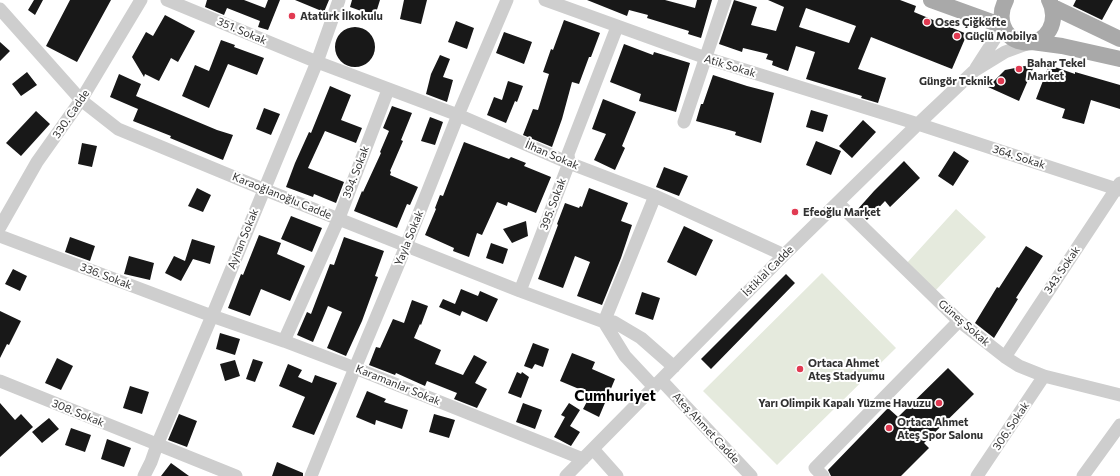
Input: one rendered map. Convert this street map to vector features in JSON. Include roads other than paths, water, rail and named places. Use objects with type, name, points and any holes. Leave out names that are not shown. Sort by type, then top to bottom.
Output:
[{"type":"main road","points":[[932,0],[1002,26]]},
{"type":"main road","points":[[1005,0],[1001,8],[1002,26],[1014,39],[1023,42],[1062,46],[1120,59]]},
{"type":"main road","points":[[1032,42],[1040,39],[1048,33],[1054,16],[1054,2],[1120,39]]},
{"type":"street","name":"330. Cadde","points":[[0,227],[37,162],[82,100],[141,0]]},
{"type":"street","name":"351. Sokak","points":[[167,0],[317,62]]},
{"type":"street","name":"Ayhan Sokak","points":[[144,476],[317,62],[338,0]]},
{"type":"street","name":"Yayla Sokak","points":[[311,476],[406,246],[458,115],[507,0]]},
{"type":"street","name":"Atik Sokak","points":[[545,0],[706,58],[918,124]]},
{"type":"street","points":[[684,122],[725,0]]},
{"type":"street","name":"Karaoğlanoğlu Cadde","points":[[2,6],[82,100],[118,129],[263,189],[520,291],[604,322],[614,322],[641,338],[674,367]]},
{"type":"street","points":[[974,71],[1002,26]]},
{"type":"street","name":"395. Sokak","points":[[520,291],[569,163],[568,154],[617,27]]},
{"type":"street","points":[[974,71],[1005,52],[1032,42]]},
{"type":"street","name":"İlhan Sokak","points":[[317,62],[388,90],[458,115],[569,163],[655,196],[784,255]]},
{"type":"street","name":"İstiklal Cadde","points":[[566,476],[784,255],[974,71]]},
{"type":"street","name":"394. Sokak","points":[[284,341],[339,218],[388,90]]},
{"type":"street","name":"364. Sokak","points":[[918,124],[1119,188]]},
{"type":"street","name":"343. Sokak","points":[[1004,358],[1119,188]]},
{"type":"street","points":[[655,196],[604,322],[625,356],[657,384]]},
{"type":"street","name":"Güneş Sokak","points":[[838,203],[960,321],[1004,358],[1044,376],[1120,395]]},
{"type":"street","name":"336. Sokak","points":[[0,236],[212,316]]},
{"type":"street","name":"Karamanlar Sokak","points":[[212,316],[355,368],[584,458]]},
{"type":"street","points":[[823,476],[815,468],[960,321]]},
{"type":"street","name":"306. Sokak","points":[[978,476],[1044,376]]},
{"type":"street","name":"308. Sokak","points":[[0,381],[236,476]]},
{"type":"street","name":"Ateş Ahmet Cadde","points":[[657,384],[750,476]]},
{"type":"street","points":[[1083,476],[1120,425]]},
{"type":"street","points":[[593,449],[617,476]]},
{"type":"place","name":"Atatürk İlkokulu","points":[[292,16]]},
{"type":"place","name":"Oses Çiğköfte","points":[[927,22]]},
{"type":"place","name":"Güçlü Mobilya","points":[[957,36]]},
{"type":"place","name":"Bahar Tekel Market","points":[[1019,69]]},
{"type":"place","name":"Güngör Teknik","points":[[1001,81]]},
{"type":"place","name":"Efeoğlu Market","points":[[795,212]]},
{"type":"place","name":"Ortaca Ahmet Ateş Stadyumu","points":[[800,369]]},
{"type":"place","name":"Yarı Olimpik Kapalı Yüzme Havuzu","points":[[939,403]]},
{"type":"place","name":"Ortaca Ahmet Ateş Spor Salonu","points":[[889,428]]},
{"type":"district","name":"Cumhuriyet","points":[[615,396]]}]
